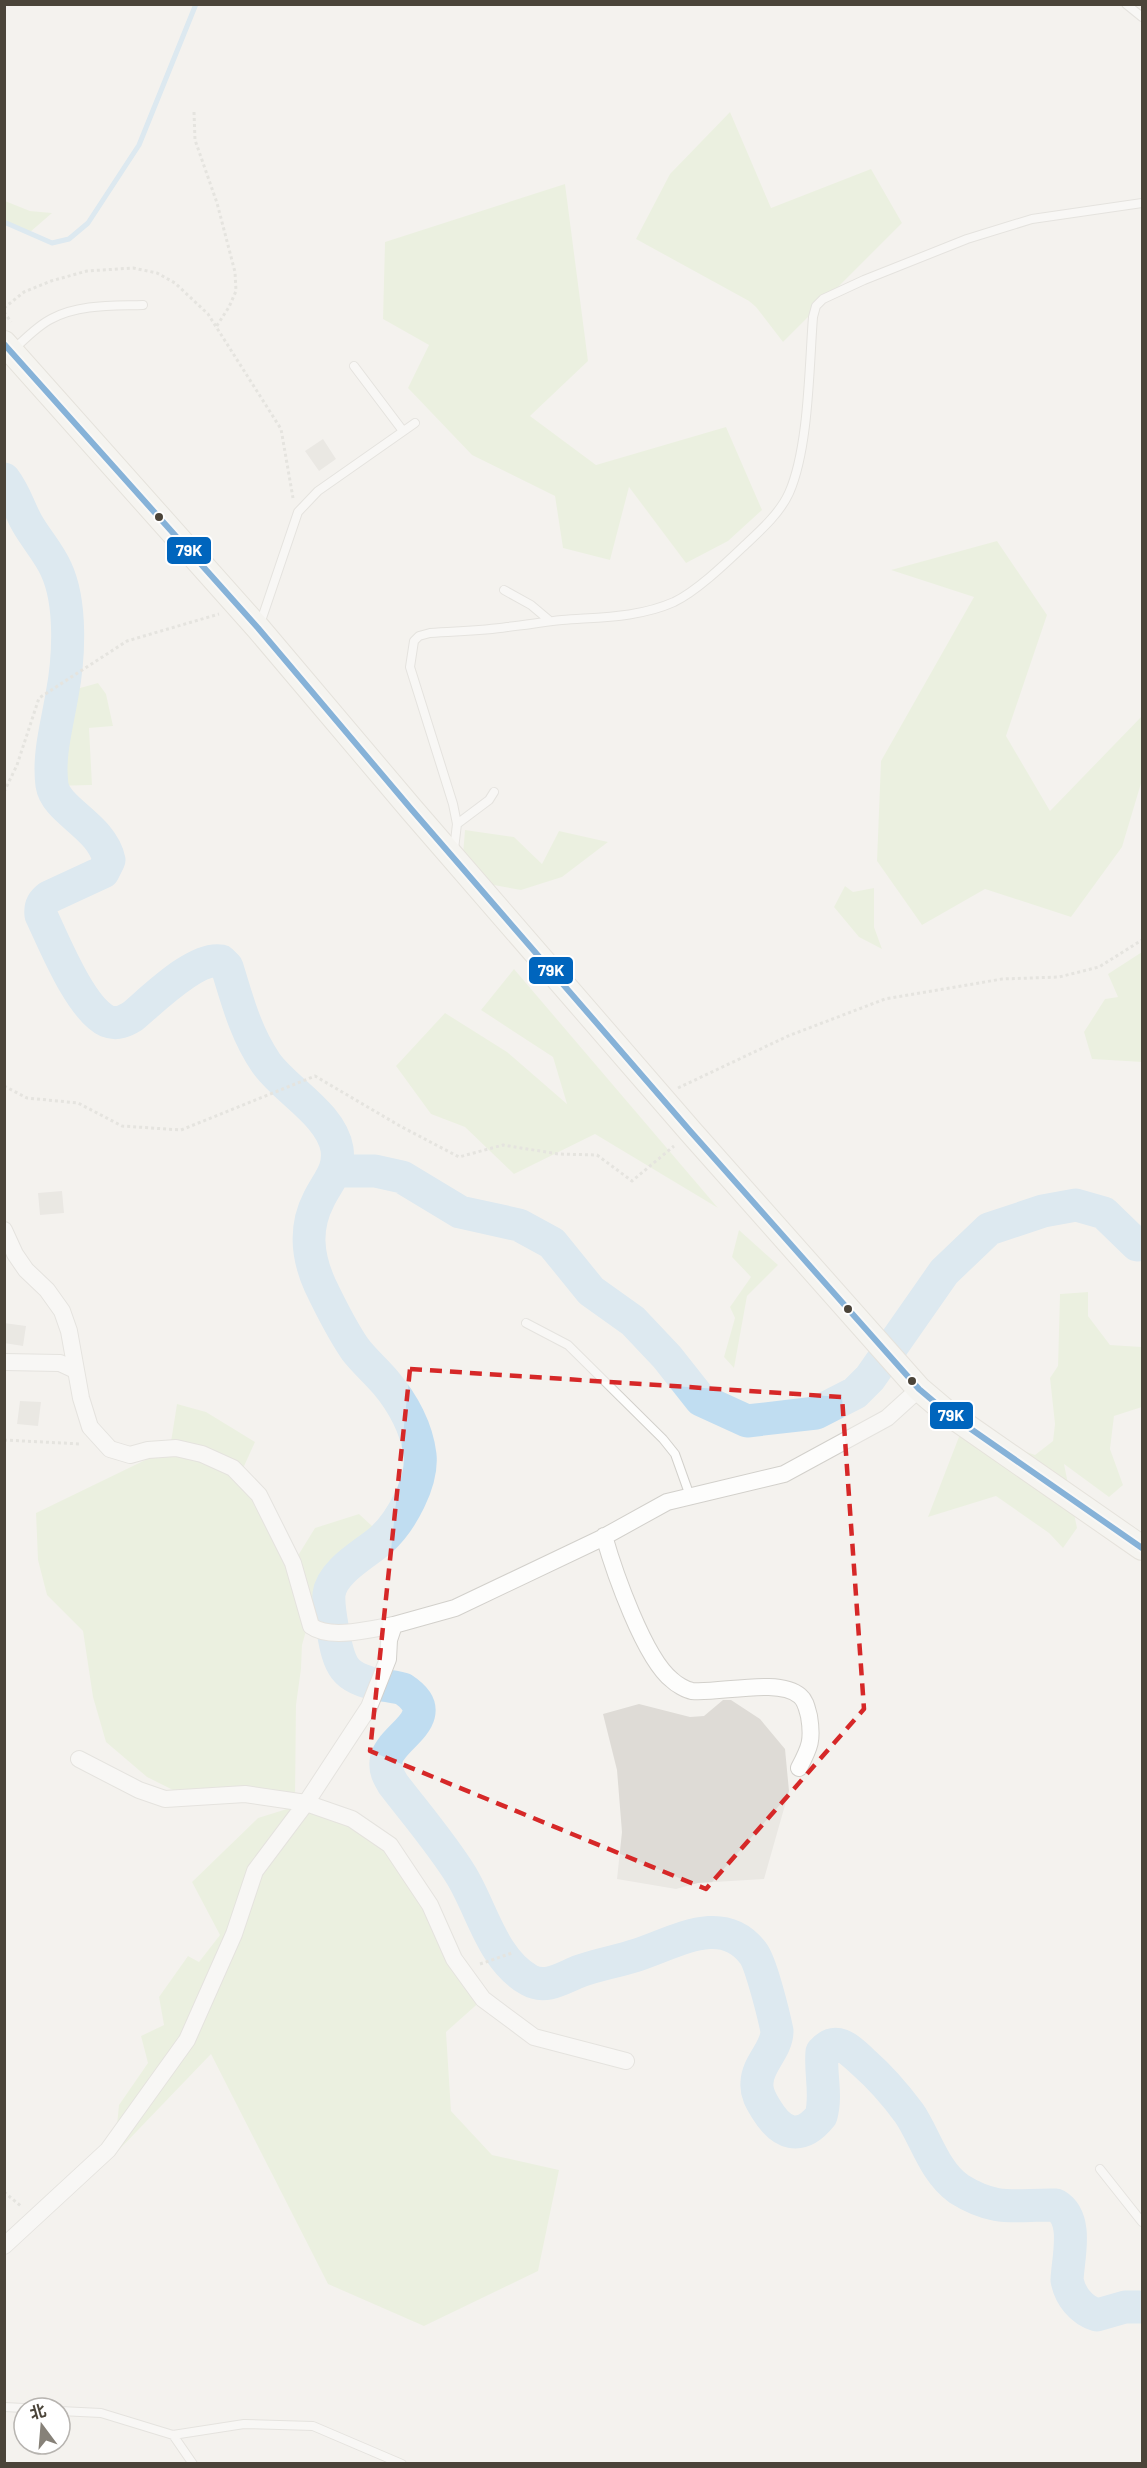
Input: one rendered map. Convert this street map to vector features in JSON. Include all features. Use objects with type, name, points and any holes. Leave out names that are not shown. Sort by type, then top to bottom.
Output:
[{"type":"street","points":[[8,347],[258,628],[691,1132],[916,1385],[945,1411],[1143,1548]]},
{"type":"street","points":[[4,1230],[15,1254],[26,1270],[47,1290],[63,1311],[69,1331],[81,1398],[90,1427],[110,1449],[130,1455],[148,1450],[176,1448],[202,1454],[233,1468],[258,1495],[293,1563],[311,1626],[319,1632],[355,1632],[394,1625],[455,1608],[604,1536],[667,1502],[784,1474],[887,1418],[916,1385]]},
{"type":"street","points":[[4,1362],[60,1363],[75,1370]]},
{"type":"street","points":[[604,1536],[615,1574],[645,1640],[671,1680],[690,1691],[754,1686],[792,1690],[802,1697],[807,1706],[812,1735],[811,1746],[799,1768]]},
{"type":"street","points":[[4,2246],[108,2150],[187,2040],[234,1934],[255,1870],[306,1803],[369,1707],[384,1668],[394,1625]]},
{"type":"street","points":[[79,1759],[139,1790],[165,1799],[245,1794],[306,1803],[352,1820],[390,1845],[430,1905],[454,1959],[483,1999],[534,2037],[626,2061]]},
{"type":"lane","points":[[1126,4],[1143,17]]},
{"type":"lane","points":[[455,859],[454,844],[457,824],[453,804],[410,667],[411,647],[414,640],[430,633],[606,618],[646,611],[675,602],[732,557],[784,503],[795,476],[804,425],[813,317],[816,306],[824,299],[864,280],[967,239],[1032,219],[1143,203]]},
{"type":"lane","points":[[8,347],[50,319],[66,313],[93,307],[143,305]]},
{"type":"lane","points":[[354,366],[403,431]]},
{"type":"lane","points":[[258,628],[298,512],[318,491],[415,423]]},
{"type":"lane","points":[[504,590],[531,605],[550,621]]},
{"type":"lane","points":[[457,824],[489,800],[494,792]]},
{"type":"lane","points":[[526,1323],[568,1345],[663,1439],[675,1454],[690,1496]]},
{"type":"lane","points":[[1100,2169],[1143,2222]]},
{"type":"lane","points":[[72,2411],[102,2413],[173,2435],[244,2424],[313,2426],[402,2463]]},
{"type":"lane","points":[[173,2435],[193,2463]]},
{"type":"path","points":[[194,112],[195,140],[217,203],[235,272],[236,291],[216,327]]},
{"type":"path","points":[[4,309],[24,292],[51,281],[87,271],[133,268],[157,273],[176,283],[199,304],[216,327],[281,429],[296,517]]},
{"type":"path","points":[[4,792],[17,765],[39,698],[128,641],[227,612]]},
{"type":"path","points":[[660,1096],[788,1036],[885,999],[1002,979],[1059,978],[1099,967],[1143,940]]},
{"type":"path","points":[[4,1086],[27,1098],[78,1103],[122,1126],[181,1130],[315,1076],[400,1126],[459,1157],[502,1145],[558,1154],[597,1155],[632,1181],[691,1132]]},
{"type":"path","points":[[4,1440],[106,1445]]},
{"type":"path","points":[[480,1964],[512,1953]]},
{"type":"highlighted area","points":[[410,1369],[842,1397],[864,1709],[706,1889],[370,1751]]},
{"type":"green space","points":[[730,112],[771,208],[871,169],[902,223],[783,342],[749,301],[636,239],[670,174]]},
{"type":"green space","points":[[565,184],[588,361],[530,416],[596,465],[726,427],[762,510],[728,541],[686,563],[629,487],[610,560],[563,548],[555,496],[472,455],[408,388],[429,345],[383,319],[385,242]]},
{"type":"green space","points":[[5,201],[30,211],[52,213],[29,233],[5,222]]},
{"type":"green space","points":[[997,541],[1047,615],[1006,736],[1050,811],[1142,716],[1142,780],[1122,847],[1071,917],[985,889],[922,925],[877,861],[881,761],[974,597],[891,570]]},
{"type":"green space","points":[[98,683],[106,694],[113,726],[89,728],[92,785],[52,786],[53,736],[62,693]]},
{"type":"green space","points":[[465,830],[514,837],[542,864],[559,831],[608,842],[562,877],[521,890],[488,884],[463,854]]},
{"type":"green space","points":[[845,886],[853,892],[874,888],[874,927],[882,949],[859,937],[834,907]]},
{"type":"green space","points":[[1142,952],[1142,1062],[1092,1059],[1084,1032],[1105,999],[1118,997],[1108,974]]},
{"type":"green space","points":[[514,969],[718,1208],[595,1134],[514,1174],[465,1127],[431,1114],[396,1066],[445,1013],[507,1052],[567,1104],[553,1057],[481,1010]]},
{"type":"green space","points":[[739,1230],[778,1265],[747,1296],[734,1368],[724,1357],[735,1318],[730,1307],[751,1277],[732,1257]]},
{"type":"green space","points":[[1088,1292],[1088,1316],[1110,1345],[1142,1347],[1142,1407],[1114,1416],[1110,1449],[1123,1485],[1109,1497],[1064,1464],[1077,1528],[1063,1548],[1049,1533],[996,1496],[928,1517],[962,1429],[1035,1455],[1053,1441],[1055,1424],[1050,1378],[1058,1366],[1060,1294]]},
{"type":"green space","points":[[177,1404],[206,1412],[255,1442],[240,1475],[294,1562],[315,1528],[359,1514],[384,1537],[339,1575],[330,1592],[331,1620],[306,1631],[302,1645],[296,1705],[295,1802],[187,1797],[147,1777],[106,1742],[93,1697],[83,1631],[47,1595],[38,1560],[36,1513],[170,1448]]},
{"type":"green space","points":[[306,1803],[352,1819],[396,1854],[483,1999],[446,2032],[451,2111],[492,2155],[559,2170],[538,2271],[424,2326],[328,2284],[211,2054],[114,2155],[119,2105],[148,2063],[141,2036],[164,2025],[159,1997],[188,1956],[199,1962],[220,1935],[192,1882],[258,1818]]},
{"type":"building","points":[[323,439],[336,459],[319,471],[305,451]]},
{"type":"building","points":[[62,1191],[64,1213],[40,1215],[38,1193]]},
{"type":"building","points":[[4,1323],[26,1326],[23,1346],[4,1343]]},
{"type":"building","points":[[20,1401],[41,1402],[38,1426],[17,1424]]},
{"type":"building","points":[[723,1700],[731,1700],[760,1719],[785,1749],[789,1791],[764,1879],[698,1883],[676,1889],[617,1879],[622,1832],[617,1770],[603,1714],[639,1704],[690,1717],[704,1716]]},
{"type":"waterway","points":[[4,222],[52,243],[69,239],[88,223],[139,145],[196,4]]},
{"type":"waterway","points":[[4,479],[27,523],[53,563],[65,598],[67,648],[52,751],[52,785],[62,803],[98,838],[109,860],[103,872],[49,897],[42,905],[41,915],[60,957],[87,1003],[97,1014],[114,1023],[133,1016],[163,990],[199,965],[221,961],[227,967],[243,1016],[259,1052],[275,1073],[307,1103],[326,1125],[337,1149],[335,1169],[319,1199],[311,1221],[309,1242],[312,1263],[336,1318],[350,1342],[398,1399],[416,1436],[420,1455],[420,1466],[414,1489],[396,1523],[381,1540],[343,1570],[331,1586],[329,1594],[335,1643],[345,1668],[358,1679],[403,1689],[415,1699],[419,1709],[417,1718],[411,1727],[389,1753],[386,1768],[393,1784],[461,1875],[497,1947],[516,1971],[529,1980],[542,1984],[555,1982],[587,1969],[698,1934],[713,1932],[727,1934],[741,1941],[753,1953],[760,1967],[777,2031],[774,2044],[760,2070],[757,2087],[762,2103],[778,2124],[791,2132],[798,2132],[806,2129],[821,2116],[823,2108],[822,2052],[833,2045],[843,2046],[869,2068],[898,2099],[915,2122],[936,2164],[950,2182],[959,2189],[972,2197],[996,2204],[1007,2206],[1056,2205],[1063,2211],[1070,2229],[1068,2286],[1081,2306],[1097,2315],[1125,2307],[1142,2307]]},
{"type":"waterway","points":[[336,1171],[375,1171],[402,1177],[460,1212],[519,1225],[552,1243],[591,1291],[633,1321],[667,1357],[701,1400],[747,1421],[816,1413],[855,1393],[870,1378],[944,1272],[989,1229],[1043,1211],[1076,1205],[1104,1213],[1137,1245]]},
{"type":"transit line","name":"79K","points":[[4,344],[258,628],[691,1132],[919,1389],[945,1411],[1142,1548]]}]
